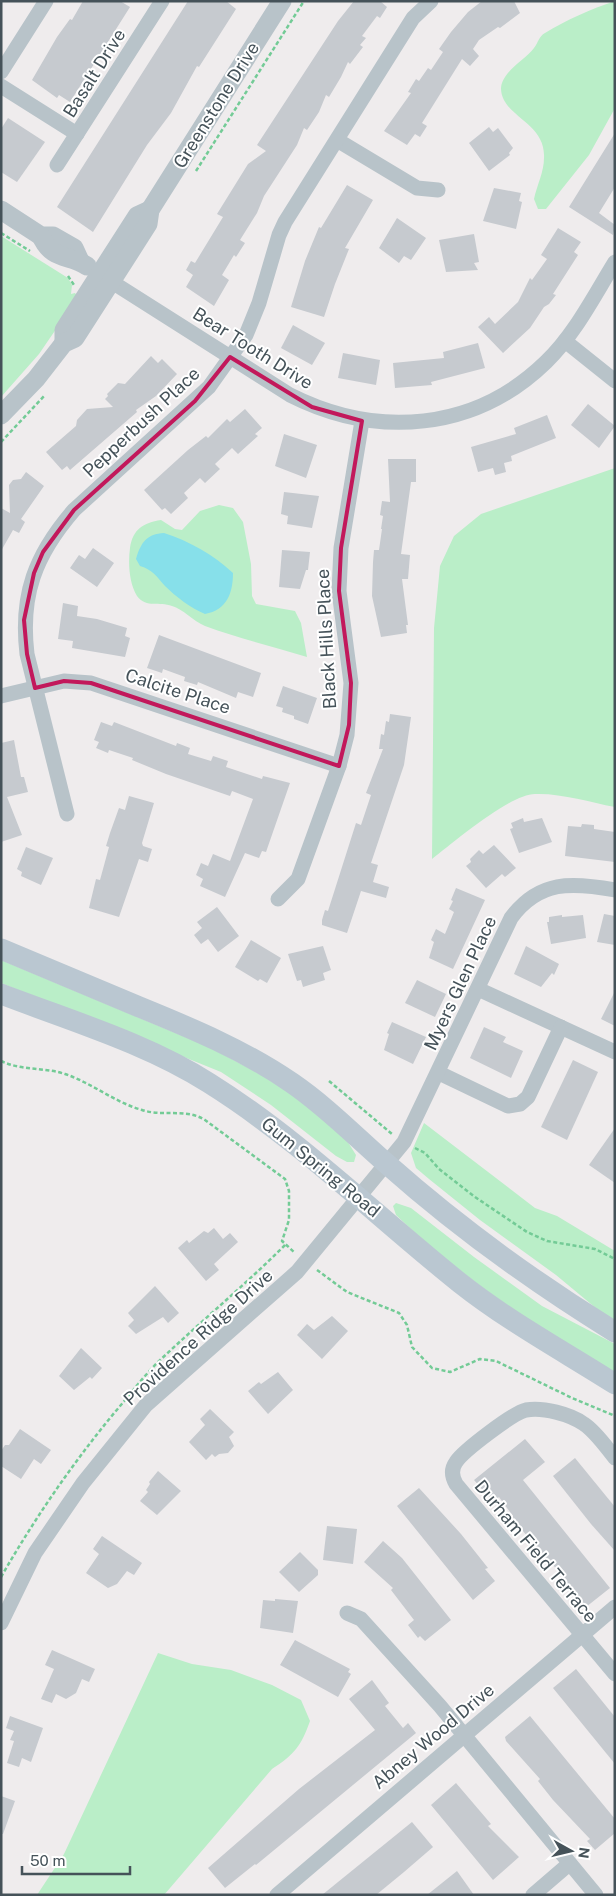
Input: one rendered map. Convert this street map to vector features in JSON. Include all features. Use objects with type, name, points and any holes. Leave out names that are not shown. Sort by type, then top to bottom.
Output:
[{"type":"main road","points":[[1,949],[213,1038],[260,1063],[327,1109],[387,1164],[490,1248],[548,1290],[615,1332]]},
{"type":"main road","name":"Gum Spring Road","points":[[1,994],[169,1060],[208,1082],[247,1107],[359,1196],[460,1282],[495,1308],[615,1384]]},
{"type":"street","points":[[1,72],[46,1]]},
{"type":"street","name":"Basalt Drive","points":[[57,165],[162,1]]},
{"type":"street","name":"Greenstone Drive","points":[[1,415],[36,379],[64,343],[75,338],[137,216],[150,210],[282,1]]},
{"type":"street","name":"Pepperbush Place","points":[[67,814],[27,654],[24,620],[34,573],[43,552],[56,531],[74,510],[209,388],[246,335],[254,318],[279,235],[285,222],[413,18],[430,1]]},
{"type":"street","points":[[1,86],[77,134]]},
{"type":"street","points":[[337,140],[417,188],[438,190]]},
{"type":"street","points":[[1,210],[41,236],[53,236],[74,248],[80,261],[106,278]]},
{"type":"street","name":"Bear Tooth Drive","points":[[106,278],[290,396],[312,407],[362,421],[401,423],[428,421],[455,415],[481,406],[527,378],[565,341],[615,262]]},
{"type":"street","points":[[565,341],[615,381]]},
{"type":"street","name":"Black Hills Place","points":[[278,899],[298,879],[339,766],[349,725],[351,683],[339,591],[341,548],[362,421]]},
{"type":"street","name":"Calcite Place","points":[[1,696],[64,681],[91,683],[339,766]]},
{"type":"street","name":"Myers Glen Place","points":[[387,1164],[404,1142],[439,1073],[511,918],[530,898],[542,891],[568,884],[615,890]]},
{"type":"street","points":[[478,989],[615,1052]]},
{"type":"street","points":[[439,1073],[508,1106],[520,1104],[528,1097],[561,1027]]},
{"type":"street","name":"Providence Ridge Drive","points":[[1,1623],[35,1553],[83,1483],[146,1406],[297,1272],[387,1164]]},
{"type":"street","name":"Durham Field Terrace","points":[[615,1458],[584,1423],[548,1411],[526,1410],[509,1418],[463,1455],[455,1464],[452,1472],[456,1484],[615,1674]]},
{"type":"street","name":"Abney Wood Drive","points":[[277,1895],[615,1607]]},
{"type":"street","points":[[347,1613],[361,1619],[463,1735],[596,1895]]},
{"type":"street","points":[[533,1895],[569,1864]]},
{"type":"path","points":[[195,172],[304,1]]},
{"type":"path","points":[[1,1061],[28,1070],[52,1071],[67,1075],[142,1111],[191,1114],[205,1120],[285,1179],[289,1191],[289,1220],[282,1241],[296,1254]]},
{"type":"path","points":[[329,1081],[393,1135]]},
{"type":"path","points":[[413,1148],[425,1153],[446,1174],[527,1232],[547,1241],[595,1249],[615,1259]]},
{"type":"path","points":[[313,1266],[347,1292],[399,1313],[407,1325],[412,1347],[432,1368],[450,1372],[480,1359],[496,1361],[580,1402],[615,1416]]},
{"type":"highlighted area","points":[[230,357],[312,407],[362,421],[341,548],[339,591],[351,683],[349,725],[339,766],[91,683],[64,681],[35,688],[27,654],[24,620],[34,573],[43,552],[74,510],[195,401]]},
{"type":"green space","points":[[615,1],[615,108],[589,155],[546,209],[538,209],[534,199],[543,168],[543,146],[532,128],[508,107],[503,99],[502,83],[509,72],[530,53],[543,34],[579,15]]},
{"type":"green space","points":[[1,236],[68,278],[72,285],[71,294],[75,293],[78,297],[39,354],[1,397]]},
{"type":"green space","points":[[615,468],[615,807],[555,795],[535,794],[524,796],[482,820],[432,859],[434,628],[440,566],[454,536],[481,514]]},
{"type":"green space","points":[[219,505],[233,508],[243,522],[251,564],[252,596],[256,604],[295,611],[301,623],[307,657],[205,626],[176,608],[167,605],[149,604],[141,600],[134,591],[129,560],[131,541],[136,532],[144,525],[161,520],[175,529],[182,530],[200,511]]},
{"type":"green space","points":[[1,960],[209,1047],[258,1073],[295,1096],[346,1139],[356,1155],[354,1162],[347,1162],[336,1156],[271,1105],[221,1072],[1,983]]},
{"type":"green space","points":[[424,1123],[535,1208],[557,1216],[615,1251],[615,1324],[556,1275],[480,1220],[416,1168],[411,1153]]},
{"type":"green space","points":[[396,1203],[411,1208],[542,1306],[615,1344],[615,1375],[557,1339],[473,1281],[396,1215],[393,1206]]},
{"type":"green space","points":[[158,1653],[192,1664],[231,1670],[272,1685],[301,1700],[310,1721],[304,1737],[292,1754],[272,1769],[164,1895],[37,1895],[64,1854]]},
{"type":"water","points":[[164,533],[201,549],[233,573],[230,594],[224,605],[219,609],[205,614],[194,609],[174,594],[151,571],[140,566],[136,559],[140,548],[149,537]]},
{"type":"building","points":[[83,1],[120,1],[130,7],[70,102],[59,95],[57,98],[32,80],[57,37],[70,19],[72,20]]},
{"type":"building","points":[[188,1],[226,1],[236,9],[199,67],[197,66],[171,113],[147,145],[93,232],[57,207]]},
{"type":"building","points":[[354,1],[380,1],[387,7],[380,18],[377,16],[362,36],[366,38],[360,45],[363,47],[350,64],[348,62],[329,97],[326,95],[319,112],[307,130],[304,128],[297,145],[264,196],[257,213],[240,240],[245,243],[236,257],[234,255],[222,275],[229,280],[214,306],[186,287],[193,275],[186,270],[191,261],[195,263],[223,217],[217,214],[248,164],[266,151],[257,145],[338,21]]},
{"type":"building","points":[[482,1],[514,1],[520,13],[500,28],[498,27],[479,40],[473,49],[479,56],[470,66],[462,59],[422,123],[427,126],[420,137],[415,134],[407,145],[384,131],[411,93],[408,92],[416,79],[419,81],[428,68],[431,70],[443,52],[439,49],[451,32],[468,12]]},
{"type":"building","points":[[8,118],[45,142],[17,182],[1,172],[1,129]]},
{"type":"building","points":[[489,127],[493,132],[498,128],[513,148],[509,153],[510,155],[489,171],[469,143]]},
{"type":"building","points":[[615,133],[615,187],[599,213],[615,225],[613,235],[569,207]]},
{"type":"building","points":[[347,185],[373,200],[345,248],[349,249],[324,317],[291,307],[305,261],[319,227],[321,228]]},
{"type":"building","points":[[494,188],[521,193],[519,201],[522,202],[516,229],[483,221]]},
{"type":"building","points":[[397,218],[426,238],[411,260],[404,256],[399,263],[379,248]]},
{"type":"building","points":[[558,228],[581,242],[574,252],[578,255],[553,294],[556,295],[544,307],[530,328],[503,353],[478,327],[489,317],[495,324],[518,302],[530,278],[532,280],[547,259],[541,255]]},
{"type":"building","points":[[474,234],[479,262],[474,263],[478,270],[446,272],[439,240]]},
{"type":"building","points":[[293,325],[325,343],[312,365],[281,348]]},
{"type":"building","points":[[478,343],[485,368],[431,382],[432,385],[395,388],[393,363],[444,358],[443,352]]},
{"type":"building","points":[[343,353],[380,360],[376,385],[338,378]]},
{"type":"building","points":[[151,356],[158,363],[162,359],[177,374],[156,396],[136,410],[137,412],[70,470],[67,466],[62,470],[46,452],[76,426],[77,420],[87,409],[113,407],[105,399],[108,396],[107,394],[118,383],[125,384]]},
{"type":"building","points":[[588,404],[615,426],[599,448],[571,425]]},
{"type":"building","points":[[245,409],[262,428],[255,434],[258,436],[238,454],[232,448],[215,464],[220,469],[205,483],[200,478],[184,493],[188,498],[171,514],[165,508],[162,510],[144,490],[188,450],[206,436],[208,438],[227,419],[230,422]]},
{"type":"building","points":[[547,415],[556,438],[511,456],[512,461],[504,463],[506,472],[495,475],[493,468],[478,472],[471,447],[516,434],[514,428]]},
{"type":"building","points":[[284,434],[317,445],[306,478],[275,466]]},
{"type":"building","points":[[388,459],[416,459],[416,482],[411,482],[401,554],[410,555],[408,579],[402,579],[408,625],[406,625],[407,633],[381,637],[372,596],[373,562],[374,550],[379,550],[383,516],[380,515],[382,501],[390,502]]},
{"type":"building","points":[[26,472],[44,486],[21,519],[25,522],[19,533],[13,530],[1,551],[1,508],[10,513],[9,485],[13,480],[21,479]]},
{"type":"building","points":[[284,492],[319,496],[312,528],[287,524],[288,516],[281,514]]},
{"type":"building","points":[[93,548],[114,563],[97,587],[70,568],[79,555],[85,559]]},
{"type":"building","points":[[282,550],[310,552],[308,570],[306,570],[300,589],[279,587]]},
{"type":"building","points":[[63,603],[78,606],[77,616],[97,619],[127,628],[125,636],[130,638],[125,657],[72,648],[73,641],[58,639]]},
{"type":"building","points":[[159,635],[261,673],[253,697],[238,692],[236,698],[198,682],[197,685],[184,681],[185,677],[163,669],[162,673],[147,668]]},
{"type":"building","points":[[283,686],[317,698],[308,724],[294,719],[294,716],[282,712],[283,708],[276,706]]},
{"type":"building","points":[[390,714],[411,717],[404,765],[371,863],[378,865],[373,882],[389,887],[386,898],[361,891],[347,933],[322,925],[322,920],[325,910],[328,911],[356,823],[361,825],[371,795],[366,793],[383,749],[379,749],[381,734],[384,735],[386,721],[389,722]]},
{"type":"building","points":[[101,722],[112,726],[114,722],[176,746],[177,743],[190,748],[188,754],[211,761],[213,756],[228,761],[226,767],[262,779],[263,776],[290,783],[266,852],[262,851],[259,858],[245,853],[225,897],[200,886],[203,879],[196,875],[201,863],[208,866],[213,854],[230,861],[253,799],[232,791],[230,796],[166,774],[132,760],[133,758],[109,750],[108,753],[96,748],[99,742],[94,740]]},
{"type":"building","points":[[14,740],[21,777],[24,777],[28,792],[7,797],[22,835],[1,842],[1,743]]},
{"type":"building","points":[[129,796],[154,803],[142,843],[143,846],[152,849],[148,862],[139,859],[119,917],[89,908],[96,879],[100,880],[109,847],[106,846],[110,833],[119,808],[125,810]]},
{"type":"building","points":[[523,818],[524,822],[542,818],[552,842],[519,853],[510,829],[513,828],[511,823]]},
{"type":"building","points":[[582,824],[594,825],[594,829],[615,832],[615,862],[565,856],[568,826],[581,827]]},
{"type":"building","points":[[494,845],[516,868],[505,877],[502,874],[486,888],[466,866],[479,850],[483,854]]},
{"type":"building","points":[[26,847],[53,858],[41,885],[21,876],[22,872],[17,869]]},
{"type":"building","points":[[456,888],[485,900],[453,969],[429,958],[434,942],[431,940],[436,929],[445,934],[454,912],[449,909]]},
{"type":"building","points":[[217,907],[239,936],[218,952],[208,939],[201,944],[194,935],[202,928],[197,922]]},
{"type":"building","points":[[604,914],[615,916],[615,945],[597,942]]},
{"type":"building","points":[[562,915],[562,917],[583,915],[586,938],[551,944],[547,922],[549,922],[549,917]]},
{"type":"building","points":[[251,940],[281,958],[267,983],[260,979],[258,981],[235,967]]},
{"type":"building","points":[[323,946],[331,970],[323,973],[325,980],[303,987],[301,980],[297,981],[288,954]]},
{"type":"building","points":[[526,946],[559,964],[554,975],[552,973],[541,987],[514,974]]},
{"type":"building","points":[[417,980],[446,994],[435,1017],[405,1003]]},
{"type":"building","points":[[615,991],[615,1026],[601,1019]]},
{"type":"building","points":[[392,1022],[426,1037],[413,1064],[384,1050],[389,1034],[387,1033]]},
{"type":"building","points":[[484,1027],[506,1037],[503,1042],[523,1051],[511,1078],[470,1058]]},
{"type":"building","points":[[573,1060],[598,1072],[567,1140],[541,1127]]},
{"type":"building","points":[[615,1128],[615,1183],[589,1165]]},
{"type":"building","points":[[214,1228],[223,1239],[230,1233],[238,1242],[214,1264],[219,1270],[206,1281],[178,1248],[187,1240],[189,1243],[204,1231],[208,1233]]},
{"type":"building","points":[[155,1286],[179,1313],[168,1323],[163,1317],[136,1334],[128,1326],[134,1320],[128,1313]]},
{"type":"building","points":[[332,1316],[348,1331],[322,1359],[297,1335],[307,1324],[314,1330]]},
{"type":"building","points":[[81,1348],[102,1368],[92,1379],[90,1377],[74,1390],[59,1376]]},
{"type":"building","points":[[278,1372],[293,1390],[268,1414],[248,1391],[259,1382],[261,1384]]},
{"type":"building","points":[[210,1409],[234,1432],[229,1437],[234,1446],[228,1453],[219,1454],[215,1457],[212,1454],[206,1460],[189,1442],[205,1425],[200,1419]]},
{"type":"building","points":[[20,1429],[51,1450],[41,1464],[34,1459],[21,1479],[1,1466],[1,1451],[5,1445],[9,1445]]},
{"type":"building","points":[[525,1439],[545,1462],[523,1480],[610,1588],[586,1607],[550,1561],[512,1518],[513,1516],[499,1497],[493,1502],[474,1480]]},
{"type":"building","points":[[575,1458],[615,1507],[615,1551],[553,1476]]},
{"type":"building","points":[[158,1471],[181,1491],[157,1515],[140,1501],[148,1492],[146,1490],[150,1484],[149,1482]]},
{"type":"building","points":[[419,1488],[461,1534],[488,1568],[485,1569],[495,1581],[473,1600],[397,1506]]},
{"type":"building","points":[[327,1526],[357,1529],[353,1564],[323,1560]]},
{"type":"building","points":[[102,1536],[142,1563],[134,1575],[127,1571],[117,1584],[108,1588],[86,1573],[99,1554],[93,1549]]},
{"type":"building","points":[[383,1541],[402,1558],[451,1620],[425,1641],[420,1636],[418,1638],[408,1625],[414,1620],[391,1590],[393,1588],[364,1562]]},
{"type":"building","points":[[300,1552],[318,1570],[318,1575],[299,1592],[279,1572]]},
{"type":"building","points":[[275,1599],[298,1601],[293,1633],[260,1628],[263,1600],[275,1601]]},
{"type":"building","points":[[295,1640],[350,1669],[348,1672],[351,1674],[338,1697],[280,1665]]},
{"type":"building","points":[[52,1650],[95,1669],[89,1682],[82,1679],[76,1693],[66,1699],[56,1694],[52,1703],[41,1699],[54,1669],[45,1665]]},
{"type":"building","points":[[576,1669],[615,1717],[615,1764],[553,1688]]},
{"type":"building","points":[[372,1680],[389,1703],[385,1706],[403,1728],[408,1723],[416,1733],[256,1865],[225,1888],[208,1868],[299,1789],[375,1730],[349,1699]]},
{"type":"building","points":[[10,1716],[43,1728],[31,1762],[22,1758],[19,1767],[7,1763],[14,1741],[10,1740],[14,1731],[6,1728]]},
{"type":"building","points":[[530,1716],[615,1819],[615,1833],[595,1850],[587,1841],[590,1839],[553,1800],[538,1781],[540,1779],[506,1741],[505,1737]]},
{"type":"building","points":[[456,1783],[491,1824],[488,1826],[519,1857],[493,1880],[431,1805]]},
{"type":"building","points":[[1,1796],[15,1801],[3,1834],[1,1834]]},
{"type":"building","points":[[412,1822],[433,1847],[376,1895],[322,1895]]},
{"type":"building","points":[[457,1871],[474,1895],[427,1895]]}]
